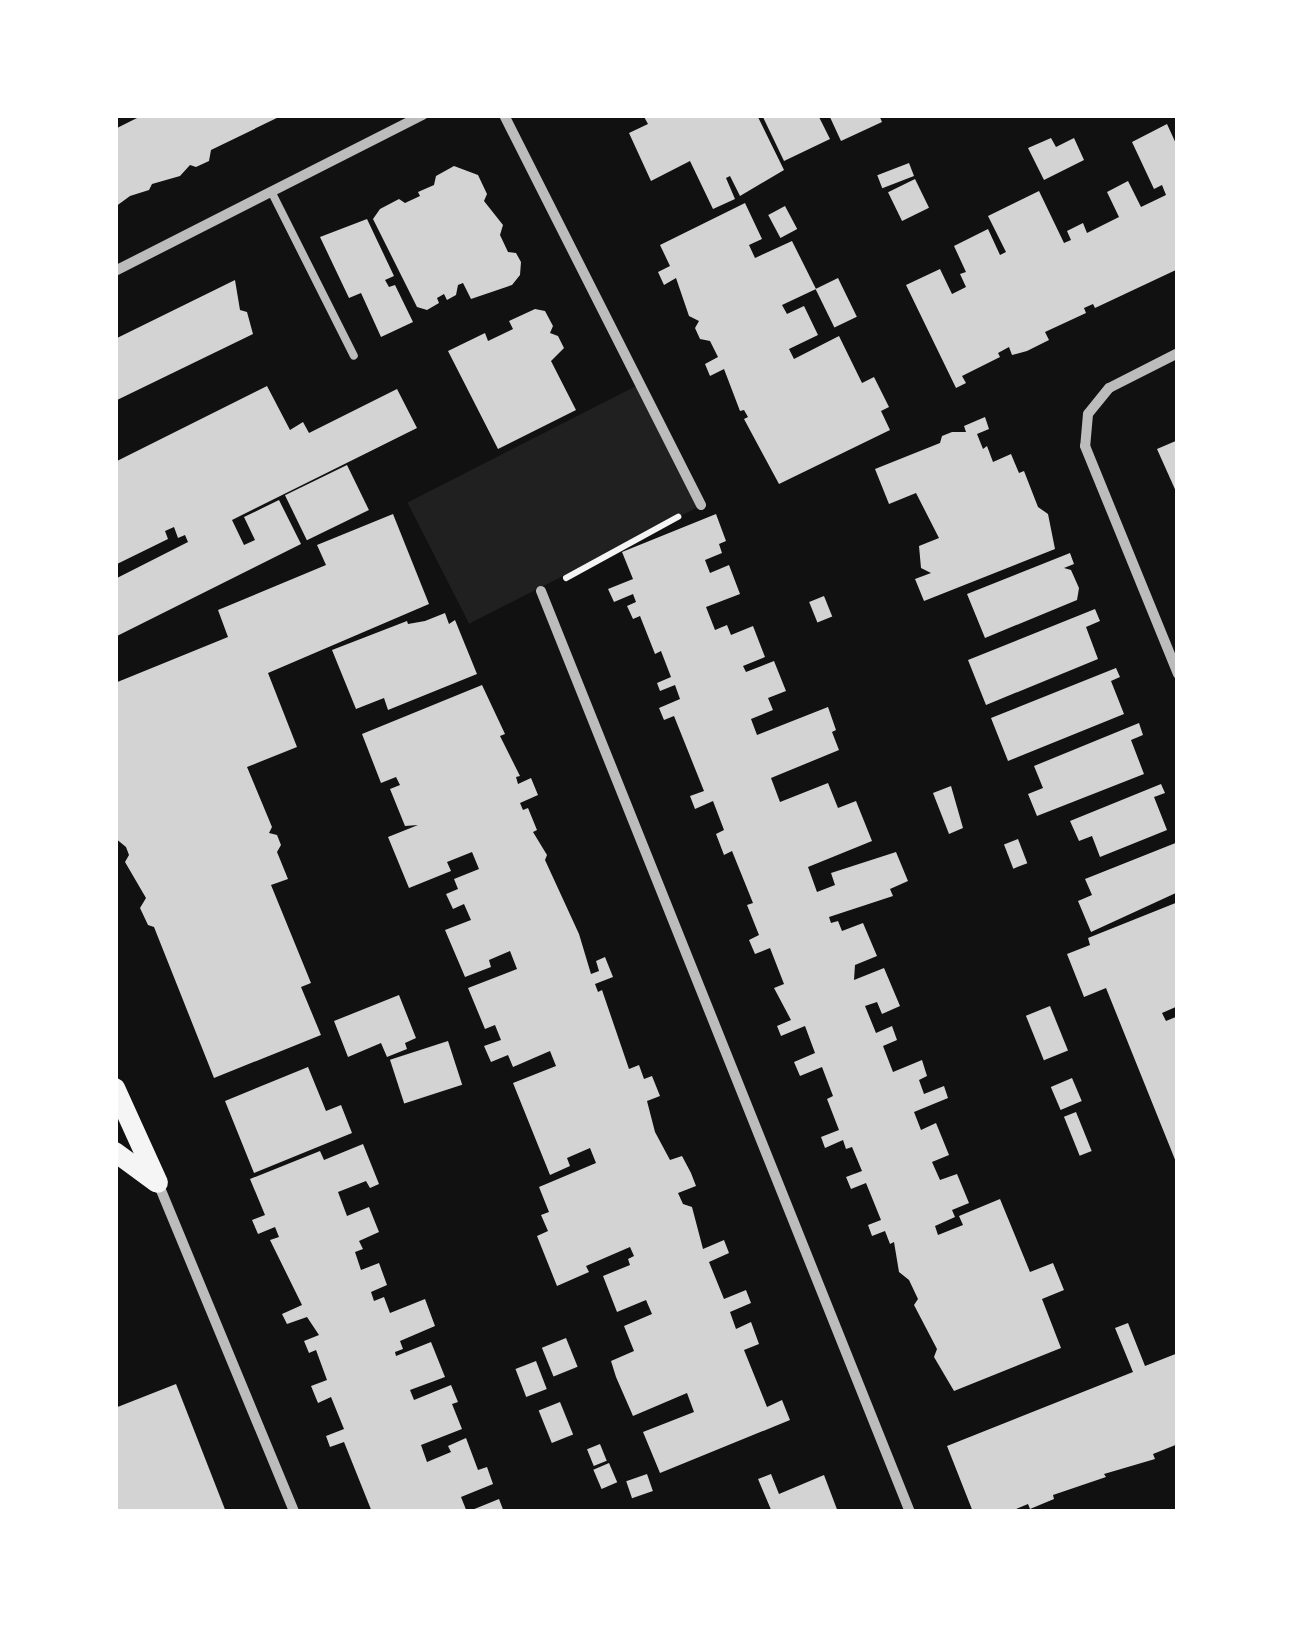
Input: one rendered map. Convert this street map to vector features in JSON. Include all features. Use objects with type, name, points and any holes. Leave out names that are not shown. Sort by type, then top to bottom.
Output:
[{"type":"main road","points":[[115,1088],[158,1183]]},
{"type":"main road","points":[[115,1152],[158,1183]]},
{"type":"street","points":[[115,271],[423,115]]},
{"type":"street","points":[[504,115],[701,505]]},
{"type":"street","points":[[1178,353],[1110,388],[1088,414],[1084,446],[1178,674]]},
{"type":"street","points":[[541,591],[910,1512]]},
{"type":"street","points":[[158,1183],[294,1512]]},
{"type":"lane","points":[[272,193],[354,356]]},
{"type":"path","points":[[541,591],[701,505]]},
{"type":"shaded area","points":[[640,384],[702,505],[469,624],[407,502]]},
{"type":"building","points":[[143,115],[283,115],[211,150],[209,161],[196,167],[190,165],[180,176],[152,184],[149,190],[130,196],[115,207],[115,129]]},
{"type":"building","points":[[643,115],[757,115],[784,170],[740,196],[730,176],[726,178],[735,199],[713,209],[690,161],[651,181],[629,133],[648,124]]},
{"type":"building","points":[[762,115],[818,115],[830,139],[784,161]]},
{"type":"building","points":[[829,115],[879,115],[882,122],[841,141]]},
{"type":"building","points":[[1167,124],[1178,148],[1178,269],[1095,308],[1093,304],[1084,308],[1086,313],[1045,332],[1049,340],[1027,351],[1012,355],[1009,347],[998,353],[1000,357],[962,376],[966,383],[956,388],[906,285],[940,269],[952,294],[966,287],[960,274],[966,272],[954,246],[988,229],[1000,255],[1006,252],[988,216],[1039,191],[1064,243],[1071,240],[1067,231],[1083,223],[1087,233],[1119,217],[1107,192],[1128,181],[1141,207],[1166,195],[1162,185],[1154,189],[1132,142]]},
{"type":"building","points":[[1051,138],[1056,147],[1074,138],[1084,160],[1044,180],[1028,148]]},
{"type":"building","points":[[909,163],[914,176],[882,188],[877,175]]},
{"type":"building","points":[[454,166],[478,175],[487,194],[484,201],[503,225],[500,235],[508,252],[516,253],[521,262],[520,275],[512,285],[471,299],[463,283],[458,285],[456,295],[447,300],[444,294],[437,298],[439,303],[427,310],[417,307],[373,219],[380,209],[399,199],[405,203],[420,196],[418,192],[434,185],[436,176]]},
{"type":"building","points":[[915,179],[929,208],[902,221],[888,192]]},
{"type":"building","points":[[745,203],[762,239],[749,245],[755,258],[792,241],[816,289],[782,305],[787,314],[804,306],[818,335],[789,349],[794,359],[839,336],[862,383],[874,377],[889,407],[881,411],[890,430],[779,484],[744,419],[748,417],[744,410],[740,411],[724,369],[710,376],[705,364],[718,357],[710,341],[700,339],[695,328],[699,321],[689,316],[676,278],[664,285],[658,272],[670,266],[660,245]]},
{"type":"building","points":[[785,206],[797,229],[780,238],[768,215]]},
{"type":"building","points":[[367,219],[394,276],[385,280],[389,287],[395,285],[413,322],[381,337],[361,293],[349,298],[320,237]]},
{"type":"building","points":[[838,278],[857,317],[834,328],[816,289]]},
{"type":"building","points":[[235,280],[240,310],[247,312],[253,334],[115,401],[115,339]]},
{"type":"building","points":[[535,309],[545,311],[553,326],[550,333],[558,336],[564,348],[551,361],[576,410],[498,449],[448,351],[485,333],[488,341],[513,329],[509,321]]},
{"type":"building","points":[[267,386],[290,430],[303,422],[309,433],[397,389],[417,428],[232,520],[244,545],[255,540],[244,517],[279,500],[301,544],[115,637],[115,579],[188,542],[185,535],[178,538],[174,527],[165,531],[168,539],[115,565],[115,462]]},
{"type":"building","points":[[985,417],[989,429],[977,434],[983,449],[987,446],[993,462],[1011,454],[1019,473],[1024,471],[1038,507],[1048,514],[1055,549],[924,601],[915,579],[931,573],[921,568],[919,546],[939,538],[916,493],[889,504],[875,469],[940,443],[942,436],[966,432],[964,426]]},
{"type":"building","points":[[1178,440],[1178,496],[1157,449]]},
{"type":"building","points":[[347,465],[369,510],[307,540],[285,495]]},
{"type":"building","points":[[393,514],[429,604],[268,673],[297,747],[247,767],[272,827],[269,833],[277,835],[281,845],[277,852],[288,879],[271,885],[311,983],[301,987],[321,1035],[214,1078],[154,927],[148,925],[140,908],[146,898],[125,862],[129,855],[126,847],[115,838],[115,683],[228,637],[218,610],[326,565],[317,545]]},
{"type":"building","points":[[716,514],[726,541],[719,544],[722,553],[705,560],[710,573],[729,565],[740,594],[706,607],[715,630],[727,625],[731,635],[753,626],[765,657],[743,666],[746,672],[774,661],[786,691],[768,698],[773,710],[751,719],[757,735],[828,707],[836,730],[832,732],[839,750],[771,778],[780,802],[828,783],[838,808],[856,801],[872,841],[808,867],[817,892],[835,885],[831,873],[896,852],[908,881],[890,889],[893,896],[829,917],[831,923],[838,921],[842,931],[863,923],[877,956],[855,965],[854,980],[884,968],[900,1006],[882,1014],[877,1002],[865,1006],[876,1033],[892,1026],[897,1040],[883,1046],[893,1072],[922,1060],[927,1076],[919,1080],[924,1094],[944,1086],[948,1098],[914,1112],[921,1130],[936,1123],[949,1155],[932,1162],[940,1180],[957,1174],[969,1203],[952,1210],[955,1217],[935,1226],[938,1235],[963,1225],[959,1216],[1000,1199],[1030,1272],[1053,1263],[1064,1290],[1042,1299],[1061,1348],[954,1391],[934,1357],[937,1349],[914,1305],[918,1299],[909,1280],[899,1272],[894,1242],[890,1244],[885,1231],[872,1236],[868,1225],[881,1220],[866,1183],[851,1189],[846,1177],[862,1171],[852,1147],[846,1149],[843,1140],[825,1148],[821,1137],[839,1130],[827,1099],[833,1096],[822,1067],[800,1076],[794,1062],[815,1053],[805,1026],[781,1036],[777,1026],[791,1020],[774,988],[784,984],[770,948],[755,954],[749,940],[759,935],[747,905],[753,903],[732,851],[724,855],[716,834],[724,830],[713,801],[695,809],[690,796],[704,791],[674,716],[664,720],[659,708],[680,699],[675,685],[660,691],[657,683],[671,677],[661,651],[655,654],[640,616],[633,619],[627,606],[636,602],[633,594],[614,602],[608,589],[633,579],[622,552]]},
{"type":"building","points":[[1070,553],[1074,564],[1064,568],[1071,570],[1079,588],[1077,600],[985,638],[967,594]]},
{"type":"building","points":[[824,596],[832,616],[817,622],[809,602]]},
{"type":"building","points":[[1095,609],[1100,621],[1086,627],[1098,659],[986,705],[968,660]]},
{"type":"building","points":[[445,613],[449,624],[455,620],[477,674],[388,710],[384,698],[356,709],[332,650],[407,621],[425,621]]},
{"type":"building","points":[[1116,668],[1120,677],[1111,681],[1124,714],[1008,761],[991,718]]},
{"type":"building","points":[[482,685],[505,734],[500,736],[520,776],[516,777],[518,784],[531,778],[538,795],[520,803],[523,810],[528,808],[537,830],[533,832],[547,855],[545,860],[579,934],[591,974],[599,971],[596,961],[605,957],[613,977],[595,984],[598,992],[602,990],[629,1069],[639,1065],[644,1079],[652,1076],[660,1096],[647,1101],[655,1132],[670,1160],[682,1156],[691,1173],[696,1186],[678,1193],[683,1204],[692,1207],[703,1249],[724,1240],[729,1253],[709,1262],[724,1299],[746,1290],[751,1303],[730,1312],[736,1329],[751,1322],[759,1344],[744,1350],[767,1407],[782,1400],[790,1420],[660,1473],[643,1432],[694,1412],[687,1393],[633,1416],[616,1377],[611,1361],[634,1351],[624,1326],[652,1314],[646,1300],[617,1312],[603,1276],[630,1265],[628,1259],[634,1256],[630,1247],[586,1266],[589,1272],[557,1286],[537,1236],[548,1231],[541,1215],[549,1212],[539,1187],[596,1163],[590,1148],[567,1158],[570,1166],[550,1175],[513,1083],[556,1066],[550,1051],[513,1067],[508,1055],[491,1062],[484,1046],[501,1040],[495,1025],[485,1029],[468,988],[517,969],[510,951],[489,960],[491,967],[465,977],[445,930],[471,920],[464,904],[453,909],[446,894],[458,889],[454,879],[479,869],[472,852],[447,862],[451,871],[409,888],[388,837],[418,825],[405,826],[390,789],[400,785],[396,777],[381,783],[362,734]]},
{"type":"building","points":[[1139,723],[1143,735],[1131,740],[1144,774],[1037,816],[1028,794],[1043,788],[1034,766]]},
{"type":"building","points":[[1161,784],[1165,793],[1154,797],[1167,830],[1100,857],[1092,836],[1079,841],[1070,821]]},
{"type":"building","points":[[951,786],[963,828],[949,834],[933,793]]},
{"type":"building","points":[[1018,839],[1027,863],[1013,869],[1004,844]]},
{"type":"building","points":[[1178,842],[1178,892],[1091,932],[1078,901],[1092,895],[1085,879]]},
{"type":"building","points":[[1178,902],[1178,1006],[1162,1013],[1166,1021],[1178,1016],[1178,1167],[1106,988],[1084,997],[1067,954],[1090,945],[1088,938]]},
{"type":"building","points":[[399,995],[416,1038],[405,1043],[407,1049],[387,1057],[381,1043],[348,1057],[334,1021]]},
{"type":"building","points":[[1050,1006],[1068,1051],[1044,1060],[1026,1016]]},
{"type":"building","points":[[448,1041],[462,1085],[404,1104],[390,1060]]},
{"type":"building","points":[[308,1067],[326,1111],[341,1105],[352,1133],[254,1173],[225,1101]]},
{"type":"building","points":[[1072,1078],[1082,1101],[1061,1110],[1051,1087]]},
{"type":"building","points":[[1076,1112],[1092,1151],[1080,1156],[1064,1117]]},
{"type":"building","points":[[363,1144],[379,1184],[370,1188],[366,1181],[338,1192],[347,1216],[369,1207],[379,1232],[359,1241],[363,1249],[355,1252],[361,1270],[379,1263],[387,1285],[371,1292],[374,1301],[384,1297],[390,1313],[425,1299],[435,1326],[400,1341],[403,1349],[395,1352],[396,1356],[431,1342],[445,1377],[410,1390],[414,1400],[451,1385],[458,1402],[452,1404],[462,1429],[421,1445],[427,1462],[451,1452],[448,1446],[466,1438],[478,1470],[487,1467],[493,1484],[461,1497],[467,1512],[372,1512],[344,1442],[330,1447],[326,1436],[344,1429],[331,1397],[318,1403],[311,1386],[327,1380],[316,1350],[309,1353],[304,1341],[319,1335],[307,1317],[287,1324],[282,1314],[302,1305],[270,1240],[279,1237],[275,1227],[258,1234],[252,1220],[265,1215],[250,1179],[320,1151],[324,1160]]},
{"type":"building","points":[[1128,1323],[1145,1366],[1178,1353],[1178,1444],[1153,1454],[1155,1459],[1104,1474],[1106,1477],[1053,1495],[1054,1499],[1030,1509],[1028,1504],[1009,1512],[973,1512],[947,1446],[1133,1372],[1115,1328]]},
{"type":"building","points":[[566,1338],[578,1367],[554,1376],[542,1348]]},
{"type":"building","points":[[536,1361],[547,1389],[526,1397],[515,1369]]},
{"type":"building","points":[[176,1384],[226,1512],[116,1512],[115,1408]]},
{"type":"building","points":[[560,1402],[573,1434],[552,1443],[539,1411]]},
{"type":"building","points":[[600,1444],[607,1461],[594,1466],[587,1449]]},
{"type":"building","points":[[609,1463],[617,1482],[602,1489],[593,1470]]},
{"type":"building","points":[[647,1474],[653,1491],[632,1498],[626,1481]]},
{"type":"building","points":[[771,1474],[779,1494],[824,1475],[838,1512],[772,1512],[758,1479]]},
{"type":"building","points":[[499,1499],[504,1512],[467,1512]]}]
